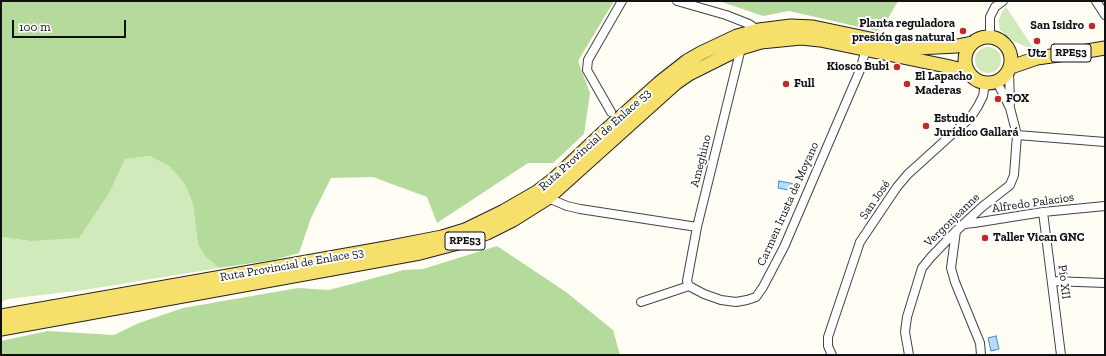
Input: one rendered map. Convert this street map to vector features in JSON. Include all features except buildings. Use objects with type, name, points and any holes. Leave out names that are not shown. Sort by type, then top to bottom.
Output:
[{"type":"main road","name":"Ruta Provincial de Enlace 53","points":[[1,316],[386,248],[442,237],[465,230],[504,211],[537,192],[554,179],[659,83],[687,61],[701,52],[737,36],[759,30],[791,26],[813,27],[871,47],[963,70],[969,73]]},
{"type":"main road","name":"RPE53","points":[[972,43],[980,38],[990,37],[1000,40],[1008,47],[1024,55],[1037,58]]},
{"type":"main road","name":"Ruta Provincial de Enlace 53","points":[[1,329],[420,253],[458,243],[487,233],[513,220],[548,198],[676,83],[689,74],[741,48],[761,42],[801,38],[871,47],[917,48],[957,46],[972,43]]},
{"type":"main road","points":[[969,73],[965,61],[966,54],[972,43]]},
{"type":"main road","points":[[1008,47],[1012,60],[1010,69]]},
{"type":"main road","name":"RPE53","points":[[969,73],[979,82],[991,83],[1006,76],[1010,69],[1037,58],[1105,48]]},
{"type":"street","points":[[611,112],[587,70],[588,60],[622,1]]},
{"type":"street","points":[[990,37],[990,17],[995,7],[1003,1]]},
{"type":"street","points":[[1096,1],[1105,15]]},
{"type":"street","points":[[680,2],[726,15],[749,24],[759,30],[769,42]]},
{"type":"street","name":"Carmen Irusta de Moyano","points":[[688,284],[704,294],[721,300],[736,302],[747,300],[756,296],[763,287],[784,247],[871,47]]},
{"type":"street","name":"Ameghino","points":[[688,284],[697,227],[741,48]]},
{"type":"street","name":"Vergonjeanne","points":[[909,355],[905,332],[907,317],[922,268],[956,231],[1010,185],[1015,169],[1018,135],[1010,108],[1010,69]]},
{"type":"street","name":"Vergonjeanne","points":[[991,83],[1010,108]]},
{"type":"street","name":"San José","points":[[832,355],[828,346],[828,337],[860,242],[897,187],[908,174],[971,117],[991,83]]},
{"type":"street","points":[[1018,135],[1105,142]]},
{"type":"street","points":[[548,198],[580,209],[697,227]]},
{"type":"street","name":"Alfredo Palacios","points":[[964,224],[1043,212],[1105,206]]},
{"type":"street","name":"Pío XII","points":[[1043,212],[1061,355]]},
{"type":"street","points":[[956,231],[951,268],[955,282],[980,343],[980,355]]},
{"type":"street","points":[[1052,281],[1105,283]]},
{"type":"street","points":[[641,302],[688,284]]},
{"type":"green space","points":[[1,1],[614,1],[578,61],[590,93],[584,134],[553,163],[528,163],[437,223],[427,197],[373,177],[331,178],[311,218],[299,253],[273,260],[219,268],[206,257],[198,245],[193,204],[185,184],[170,167],[150,156],[125,159],[111,190],[79,238],[30,241],[1,237]]},
{"type":"green space","points":[[719,1],[898,1],[886,22],[877,31],[789,11],[763,16]]},
{"type":"green space","points":[[1006,7],[1034,49],[1013,41],[1000,30],[999,19]]},
{"type":"green space","points":[[988,47],[997,51],[1001,60],[997,69],[988,73],[979,69],[975,60],[979,51]]},
{"type":"green space","points":[[150,156],[170,167],[185,184],[193,204],[198,245],[206,257],[219,268],[84,290],[8,299],[1,302],[1,237],[30,241],[111,190],[125,159]]},
{"type":"green space","points":[[497,246],[566,292],[613,330],[620,355],[1,355],[1,341],[48,331],[114,335],[139,323],[183,308],[298,288],[329,290],[404,270],[423,269]]},
{"type":"water","points":[[779,181],[795,184],[794,191],[778,188]]},
{"type":"water","points":[[996,336],[999,349],[991,351],[988,338]]},
{"type":"place","name":"San Isidro","points":[[1092,26]]},
{"type":"place","name":"Planta reguladora presión gas natural","points":[[963,31]]},
{"type":"place","name":"Utz","points":[[1037,41]]},
{"type":"place","name":"Kiosco Bubi","points":[[897,67]]},
{"type":"place","name":"Full","points":[[786,84]]},
{"type":"place","name":"El Lapacho Maderas","points":[[907,84]]},
{"type":"place","name":"FOX","points":[[998,99]]},
{"type":"place","name":"Estudio Jurídico Gallará","points":[[926,126]]},
{"type":"place","name":"Taller Vican GNC","points":[[985,238]]}]
